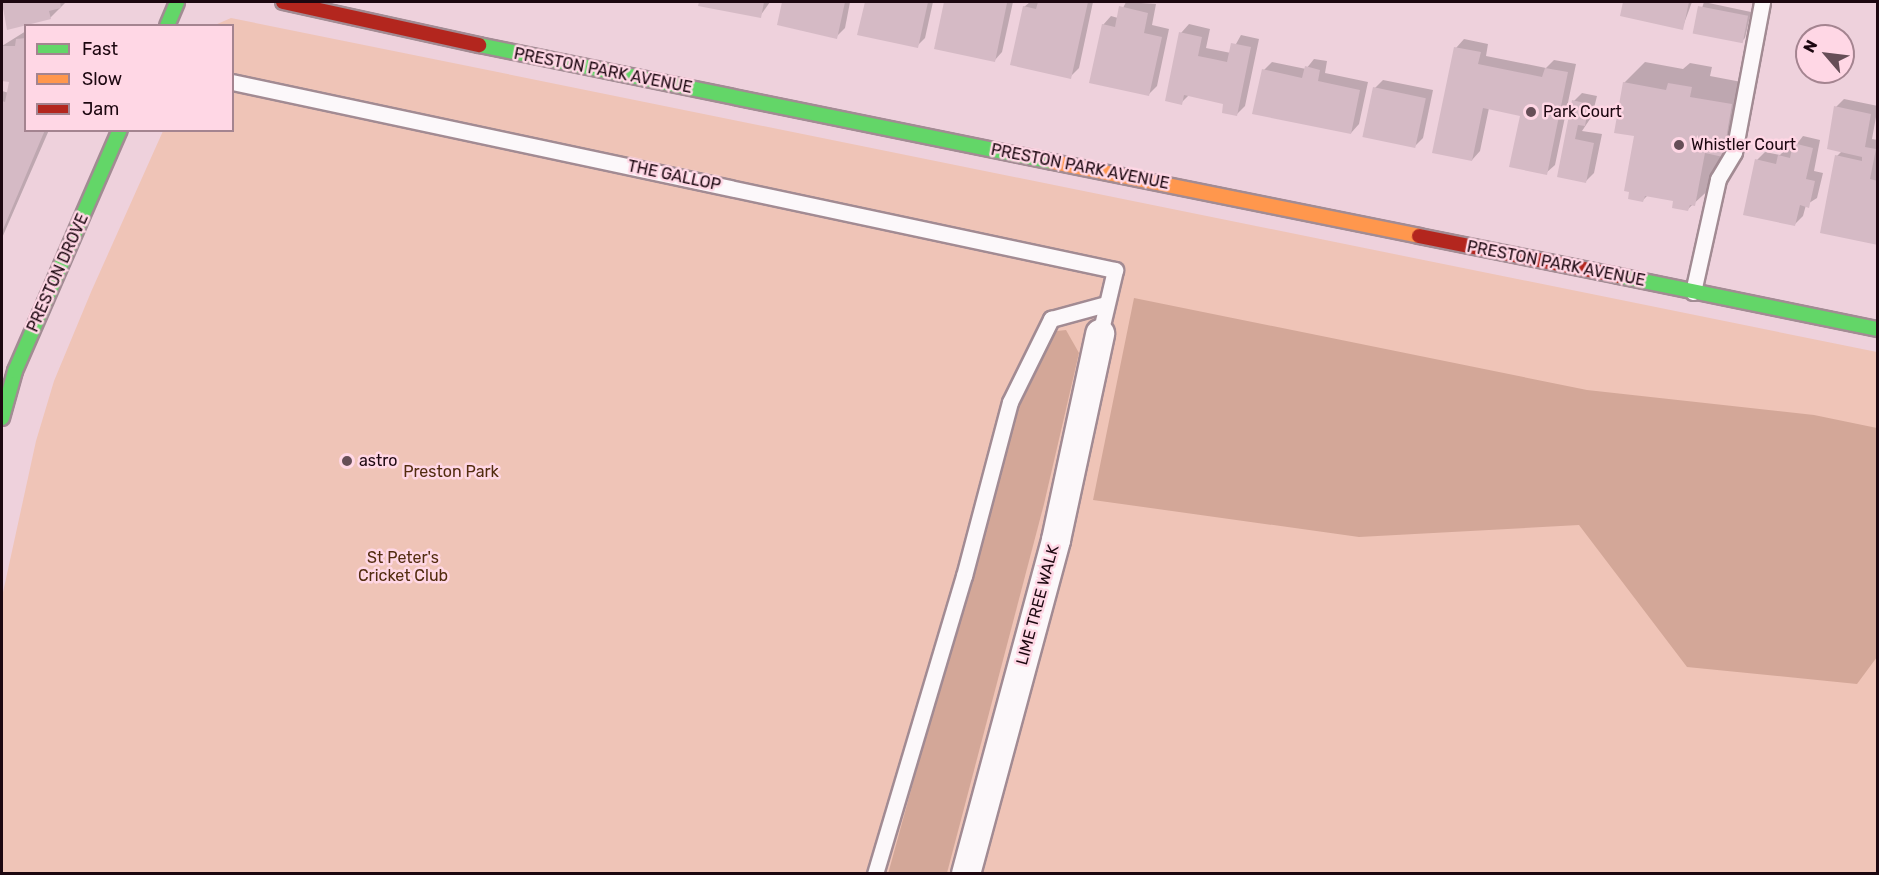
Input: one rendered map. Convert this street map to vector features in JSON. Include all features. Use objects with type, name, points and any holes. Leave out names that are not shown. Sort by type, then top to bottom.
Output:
[{"type":"street","points":[[168,24],[177,2]]},
{"type":"street","name":"PRESTON PARK AVENUE","points":[[283,2],[340,17],[1878,329]]},
{"type":"street","name":"PRESTON DROVE","points":[[2,418],[8,368],[119,132]]},
{"type":"street","name":"LIME TREE WALK","points":[[966,873],[1056,540],[1100,334]]},
{"type":"lane","points":[[1693,292],[1718,179],[1734,152],[1762,2]]},
{"type":"lane","name":"THE GALLOP","points":[[234,82],[1115,270],[1106,304]]},
{"type":"lane","points":[[875,873],[958,574],[1010,402],[1051,319],[1106,304],[1100,334]]},
{"type":"green space","name":"Preston Park","points":[[231,18],[1877,352],[1877,873],[2,874],[2,597],[36,441],[54,381],[163,132],[234,132],[234,24],[217,24]]},
{"type":"shaded area","points":[[1134,298],[1587,390],[1814,415],[1877,428],[1877,657],[1857,684],[1687,667],[1579,525],[1359,537],[1093,500]]},
{"type":"shaded area","points":[[1066,330],[1079,353],[1044,504],[947,873],[888,874],[1017,404],[1048,332]]},
{"type":"building","points":[[2,2],[60,2],[61,8],[49,11],[51,19],[7,30]]},
{"type":"building","points":[[699,2],[764,2],[761,18],[698,6]]},
{"type":"building","points":[[782,2],[845,2],[837,39],[777,25]]},
{"type":"building","points":[[865,2],[928,2],[918,48],[857,35]]},
{"type":"building","points":[[944,2],[1007,3],[995,62],[934,49]]},
{"type":"building","points":[[1038,2],[1088,2],[1071,79],[1010,65],[1023,6],[1036,9]]},
{"type":"building","points":[[1623,2],[1689,2],[1683,30],[1620,16]]},
{"type":"building","points":[[1119,6],[1148,13],[1144,33],[1162,37],[1149,96],[1089,83],[1102,24],[1115,27]]},
{"type":"building","points":[[1698,6],[1748,16],[1743,43],[1693,33]]},
{"type":"building","points":[[1179,32],[1202,37],[1198,56],[1227,62],[1231,43],[1251,47],[1237,116],[1222,113],[1223,104],[1184,95],[1182,105],[1165,101]]},
{"type":"building","points":[[24,38],[24,132],[44,132],[2,232],[2,101],[5,102],[9,82],[2,81],[2,46],[15,46],[16,39]]},
{"type":"building","name":"Park Court","points":[[1454,47],[1481,52],[1478,64],[1542,77],[1545,68],[1568,72],[1547,175],[1509,167],[1520,116],[1483,108],[1472,161],[1432,153]]},
{"type":"building","points":[[1305,66],[1320,70],[1318,81],[1360,90],[1351,134],[1252,114],[1262,69],[1302,78]]},
{"type":"building","name":"Whistler Court","points":[[1623,82],[1666,90],[1668,83],[1692,87],[1690,97],[1732,104],[1723,157],[1705,153],[1695,206],[1690,205],[1688,211],[1672,208],[1673,201],[1645,196],[1643,202],[1628,199],[1629,192],[1624,191],[1634,136],[1614,133]]},
{"type":"building","points":[[1373,87],[1426,98],[1415,148],[1362,137]]},
{"type":"building","points":[[1572,100],[1589,104],[1585,126],[1578,125],[1575,139],[1594,143],[1586,183],[1557,177]]},
{"type":"building","points":[[1834,106],[1871,114],[1865,147],[1876,149],[1870,179],[1878,181],[1878,245],[1820,233],[1835,155],[1862,161],[1862,157],[1827,149]]},
{"type":"building","points":[[1793,143],[1813,148],[1806,179],[1815,181],[1809,208],[1800,205],[1795,226],[1743,215],[1755,159],[1776,164],[1778,155],[1790,158]]},
{"type":"traffic: fast","points":[[168,24],[177,2]]},
{"type":"traffic: fast","points":[[479,45],[1053,162]]},
{"type":"traffic: fast","points":[[2,418],[15,371],[119,132]]},
{"type":"traffic: fast","points":[[1619,276],[1878,329]]},
{"type":"traffic: slow","points":[[1053,162],[1419,236]]},
{"type":"traffic: jam","points":[[283,2],[479,45]]},
{"type":"traffic: jam","points":[[1419,236],[1619,276]]},
{"type":"place","name":"Park Court","points":[[1531,112]]},
{"type":"place","name":"Whistler Court","points":[[1679,145]]},
{"type":"place","name":"astro","points":[[347,461]]},
{"type":"park label","name":"St Peter's Cricket Club","points":[[403,567]]}]
